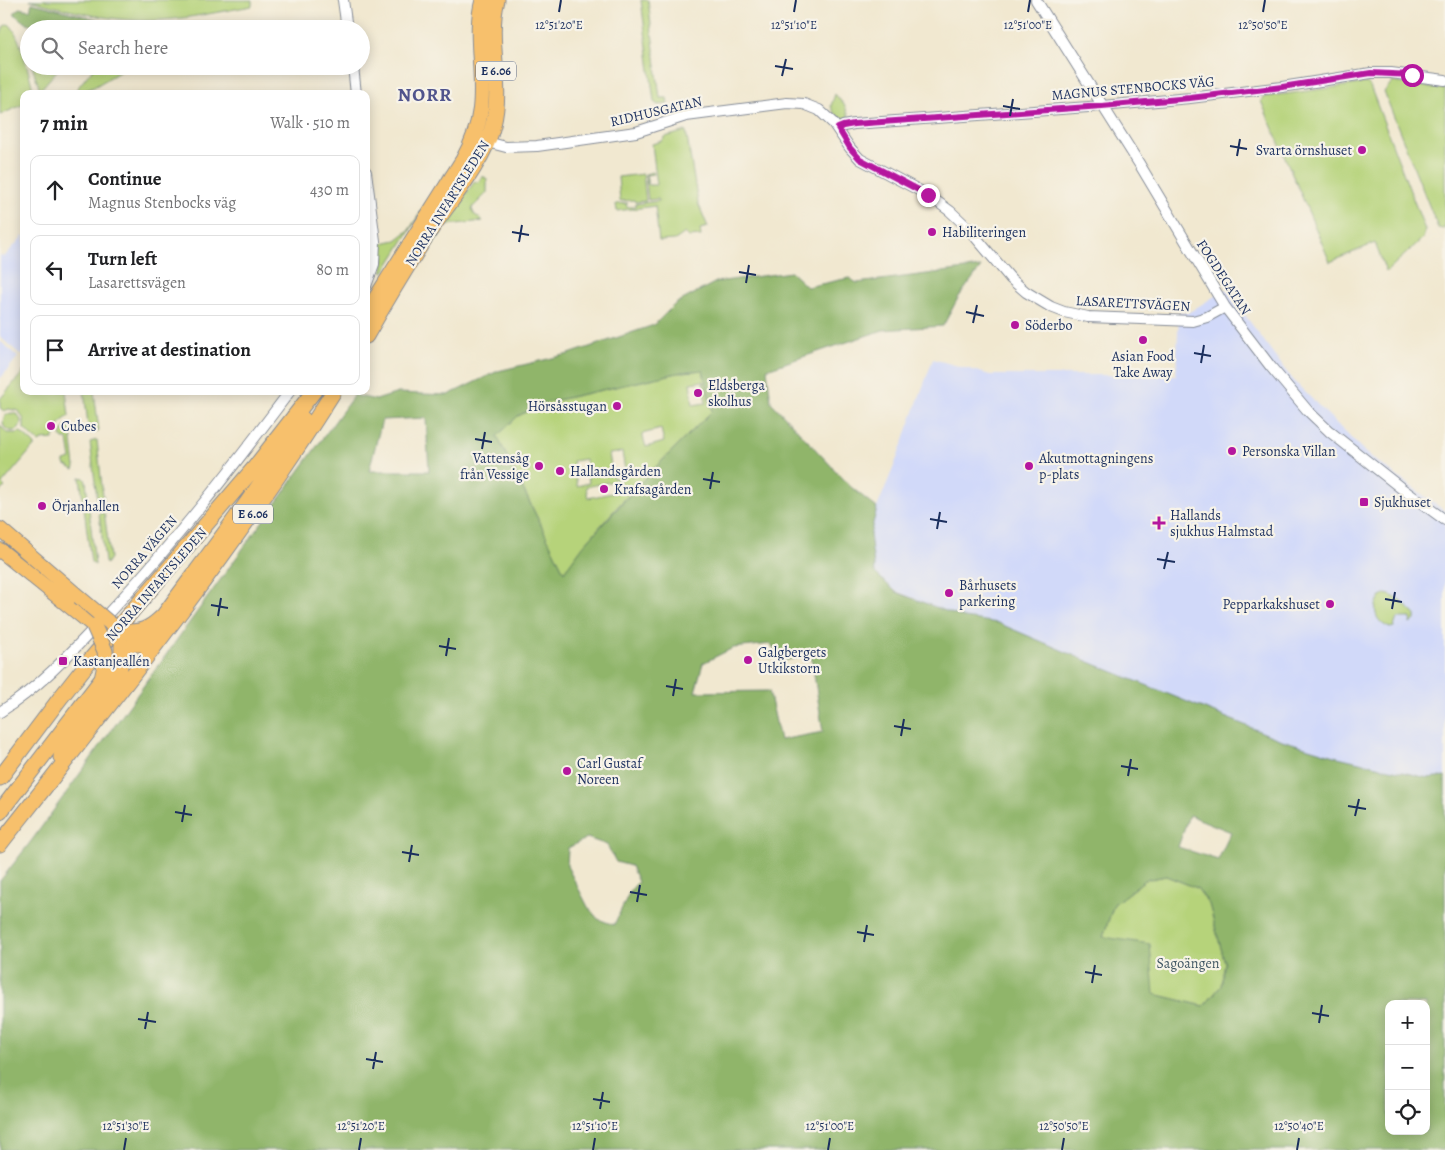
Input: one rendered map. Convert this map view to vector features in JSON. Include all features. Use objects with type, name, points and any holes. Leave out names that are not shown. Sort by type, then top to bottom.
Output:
[{"type":"highway","name":"NORRA INFARTSLEDEN","points":[[370,308],[470,148],[478,124],[482,101],[479,27],[483,0]]},
{"type":"highway","name":"NORRA INFARTSLEDEN","points":[[370,329],[392,291],[473,167],[487,142],[493,126],[497,92],[493,29],[497,0]]},
{"type":"highway","name":"NORRA INFARTSLEDEN","points":[[0,778],[79,674],[249,474],[311,395]]},
{"type":"highway","points":[[123,640],[154,625],[164,615],[232,524],[288,443],[318,395]]},
{"type":"highway","name":"E 6.06","points":[[0,844],[166,632],[237,537],[331,395]]},
{"type":"highway","points":[[57,772],[59,762],[69,739],[118,675],[122,658],[123,640],[120,630],[112,625]]},
{"type":"highway","points":[[0,812],[102,679],[106,661],[105,651],[94,626]]},
{"type":"highway","points":[[123,640],[142,644],[156,639],[166,632]]},
{"type":"main road","points":[[0,529],[75,602],[94,626],[111,639],[123,640]]},
{"type":"main road","points":[[0,550],[112,625]]},
{"type":"street","points":[[343,0],[346,20]]},
{"type":"street","name":"FOGDEGATAN","points":[[1036,0],[1140,165],[1225,307],[1308,411],[1356,452],[1445,520]]},
{"type":"street","name":"MAGNUS STENBOCKS VÄG","points":[[838,128],[854,124],[1102,106],[1282,87],[1371,73],[1391,73],[1445,80]]},
{"type":"street","points":[[354,75],[356,90]]},
{"type":"street","name":"RIDHUSGATAN","points":[[487,142],[506,147],[537,146],[636,132],[688,116],[788,103],[804,104],[814,108],[829,118],[838,128]]},
{"type":"street","points":[[470,148],[487,142],[478,124]]},
{"type":"street","name":"LASARETTSVÄGEN","points":[[838,128],[850,148],[860,159],[928,195],[950,211],[1011,279],[1046,305],[1064,312],[1088,317],[1193,321],[1207,317],[1225,307]]},
{"type":"street","points":[[370,203],[375,241],[374,264],[370,275]]},
{"type":"street","name":"NORRA VÄGEN","points":[[0,712],[44,680],[118,604],[185,526],[287,395]]},
{"type":"shaded area","points":[[20,239],[20,354],[0,337],[0,255],[4,257]]},
{"type":"shaded area","name":"Hallands sjukhus Halmstad","points":[[1226,289],[1295,382],[1367,454],[1445,511],[1445,776],[1428,778],[1338,757],[1279,739],[998,623],[964,618],[896,591],[875,573],[870,535],[877,508],[933,359],[990,375],[1176,375],[1179,312],[1188,313]]},
{"type":"shaded area","points":[[0,341],[18,357],[0,379]]},
{"type":"green space","points":[[30,0],[252,0],[252,6],[185,18],[128,20],[95,16]]},
{"type":"green space","points":[[641,0],[648,0],[660,98],[667,98],[668,104],[658,105],[654,102]]},
{"type":"green space","points":[[32,3],[98,20],[21,20],[14,13],[19,8],[30,10]]},
{"type":"green space","points":[[9,24],[17,36],[20,44],[20,75],[29,75],[33,90],[20,90],[20,106],[0,115],[0,37],[4,26]]},
{"type":"green space","points":[[35,75],[53,75],[40,90]]},
{"type":"green space","points":[[88,75],[114,75],[87,90],[76,90]]},
{"type":"green space","points":[[1392,82],[1445,89],[1445,228],[1443,229],[1438,228],[1384,92]]},
{"type":"green space","points":[[1367,83],[1370,86],[1425,230],[1423,238],[1386,272],[1375,243],[1330,262],[1261,101],[1263,97]]},
{"type":"green space","points":[[835,94],[845,106],[850,120],[840,118],[834,112],[831,106]]},
{"type":"green space","points":[[686,131],[698,203],[708,227],[700,229],[701,236],[689,237],[685,233],[675,240],[659,241],[655,206],[617,211],[616,204],[628,203],[626,204],[627,207],[635,207],[635,204],[659,201],[658,199],[648,200],[645,174],[653,172],[654,174],[646,175],[648,185],[657,185],[652,144],[662,141],[665,137]]},
{"type":"green space","points":[[447,171],[384,272],[382,271],[384,260],[382,243],[396,240],[409,230]]},
{"type":"green space","points":[[643,174],[646,201],[620,201],[618,177]]},
{"type":"green space","points":[[482,177],[485,177],[487,180],[487,193],[472,208],[474,214],[483,221],[447,225],[418,264],[413,267],[475,181],[478,183]]},
{"type":"green space","points":[[981,267],[958,298],[943,326],[883,330],[767,369],[771,402],[851,487],[877,508],[870,535],[875,573],[896,592],[964,618],[998,623],[1279,739],[1338,757],[1428,778],[1445,776],[1445,1150],[0,1150],[0,881],[32,840],[354,395],[376,400],[398,393],[448,395],[498,371],[569,354],[654,325],[675,304],[716,282],[791,272],[807,287],[849,278],[857,283]],"holes":[[[703,370],[712,411],[644,479],[583,546],[564,572],[497,436],[518,416],[544,403],[682,372]],[[426,418],[429,471],[369,471],[382,420]],[[771,644],[782,661],[811,655],[823,732],[780,740],[769,691],[695,692],[703,663],[733,648]],[[1189,815],[1231,832],[1218,860],[1178,847]],[[587,838],[607,845],[616,862],[631,866],[638,882],[630,891],[614,925],[598,919],[588,907],[567,866],[568,848]],[[1166,876],[1197,888],[1209,904],[1225,963],[1221,986],[1204,1006],[1154,994],[1150,944],[1103,937],[1114,904],[1145,880]]]},
{"type":"green space","name":"Hallandsgården","points":[[703,370],[712,411],[616,509],[580,550],[564,572],[497,436],[518,416],[544,403],[682,372]],"holes":[[[703,381],[706,403],[693,405],[690,383]],[[661,429],[664,442],[646,447],[642,434]],[[622,452],[626,476],[613,478],[609,454]],[[585,459],[589,483],[577,486],[573,461]],[[619,480],[622,491],[588,498],[586,487]]]},
{"type":"green space","points":[[20,376],[20,395],[66,395],[69,416],[61,422],[53,439],[39,442],[24,429],[24,420],[19,411],[9,409],[4,411],[0,408],[0,399]]},
{"type":"green space","points":[[84,395],[94,395],[99,431],[89,433]]},
{"type":"green space","points":[[12,413],[18,416],[21,422],[18,428],[12,431],[6,428],[3,422],[6,416]]},
{"type":"green space","points":[[70,424],[74,470],[64,464],[64,461],[71,459],[68,439],[63,439],[61,436],[65,427]]},
{"type":"green space","points":[[0,425],[7,433],[21,432],[35,445],[2,484],[5,487],[0,492]]},
{"type":"green space","points":[[97,440],[104,506],[102,509],[98,506],[90,442]]},
{"type":"green space","points":[[80,477],[86,481],[95,565],[91,562]]},
{"type":"green space","points":[[99,513],[104,513],[105,518],[110,558],[106,564],[105,562]]},
{"type":"green space","points":[[1384,594],[1396,598],[1404,604],[1415,614],[1415,620],[1410,624],[1411,618],[1397,618],[1394,627],[1390,628],[1380,622],[1377,618],[1376,608],[1377,603]]},
{"type":"green space","name":"Sagoängen","points":[[1166,876],[1197,888],[1209,904],[1225,963],[1221,986],[1204,1006],[1154,994],[1103,937],[1114,904],[1145,880]]},
{"type":"place","name":"Svarta örnshuset","points":[[1362,150]]},
{"type":"place","name":"Habiliteringen","points":[[932,232]]},
{"type":"place","name":"Söderbo","points":[[1015,325]]},
{"type":"place","name":"Asian Food Take Away","points":[[1143,340]]},
{"type":"place","name":"Eldsberga skolhus","points":[[698,393]]},
{"type":"place","name":"Hörsåsstugan","points":[[617,406]]},
{"type":"place","name":"Cubes","points":[[51,426]]},
{"type":"place","name":"Personska Villan","points":[[1232,451]]},
{"type":"place","name":"Vattensåg från Vessige","points":[[539,466]]},
{"type":"place","name":"Akutmottagningens p-plats","points":[[1029,466]]},
{"type":"place","name":"Hallandsgården","points":[[560,471]]},
{"type":"place","name":"Krafsagården","points":[[604,489]]},
{"type":"place","name":"Sjukhuset","points":[[1364,502]]},
{"type":"place","name":"Örjanhallen","points":[[42,506]]},
{"type":"place","name":"Hallands sjukhus Halmstad","points":[[1159,523]]},
{"type":"place","name":"Bårhusets parkering","points":[[949,593]]},
{"type":"place","name":"Pepparkakshuset","points":[[1330,604]]},
{"type":"place","name":"Galgbergets Utkikstorn","points":[[748,660]]},
{"type":"place","name":"Kastanjeallén","points":[[63,661]]},
{"type":"place","name":"Carl Gustaf Noreen","points":[[567,771]]},
{"type":"district","name":"NORR","points":[[425,94]]},
{"type":"route","points":[[928,195],[860,159],[850,148],[838,128],[854,124],[1190,98],[1282,87],[1371,73],[1412,75]]}]
